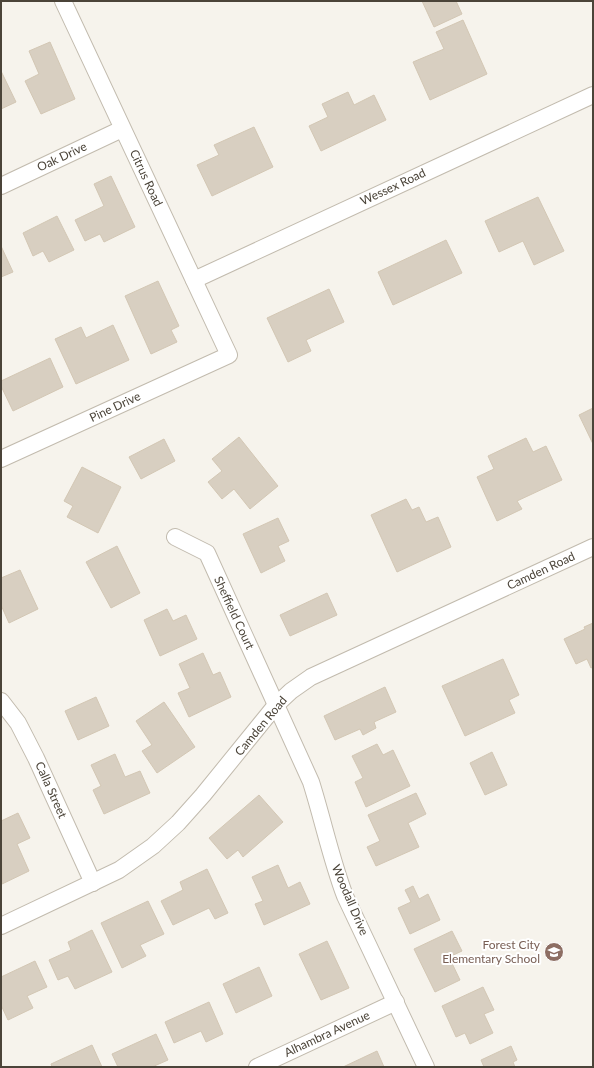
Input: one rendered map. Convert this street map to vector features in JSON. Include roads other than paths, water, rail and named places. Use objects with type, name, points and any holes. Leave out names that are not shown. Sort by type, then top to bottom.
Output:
[{"type":"street","name":"Citrus Road","points":[[63,1],[229,355]]},
{"type":"street","name":"Wessex Road","points":[[194,280],[593,95]]},
{"type":"street","name":"Oak Drive","points":[[1,186],[122,129]]},
{"type":"street","name":"Pine Drive","points":[[1,459],[229,355]]},
{"type":"street","name":"Sheffield Court","points":[[176,537],[206,553],[276,705]]},
{"type":"street","name":"Camden Road","points":[[1,926],[119,870],[153,846],[178,823],[203,795],[276,705],[291,691],[311,678],[593,546]]},
{"type":"street","name":"Calla Street","points":[[1,701],[18,723],[36,758],[93,883]]},
{"type":"street","name":"Woodall Drive","points":[[276,705],[311,782],[323,820],[335,869],[345,896],[426,1067]]},
{"type":"street","name":"Alhambra Avenue","points":[[258,1067],[396,1002]]},
{"type":"place","name":"Forest City Elementary School","points":[[554,952]]}]
